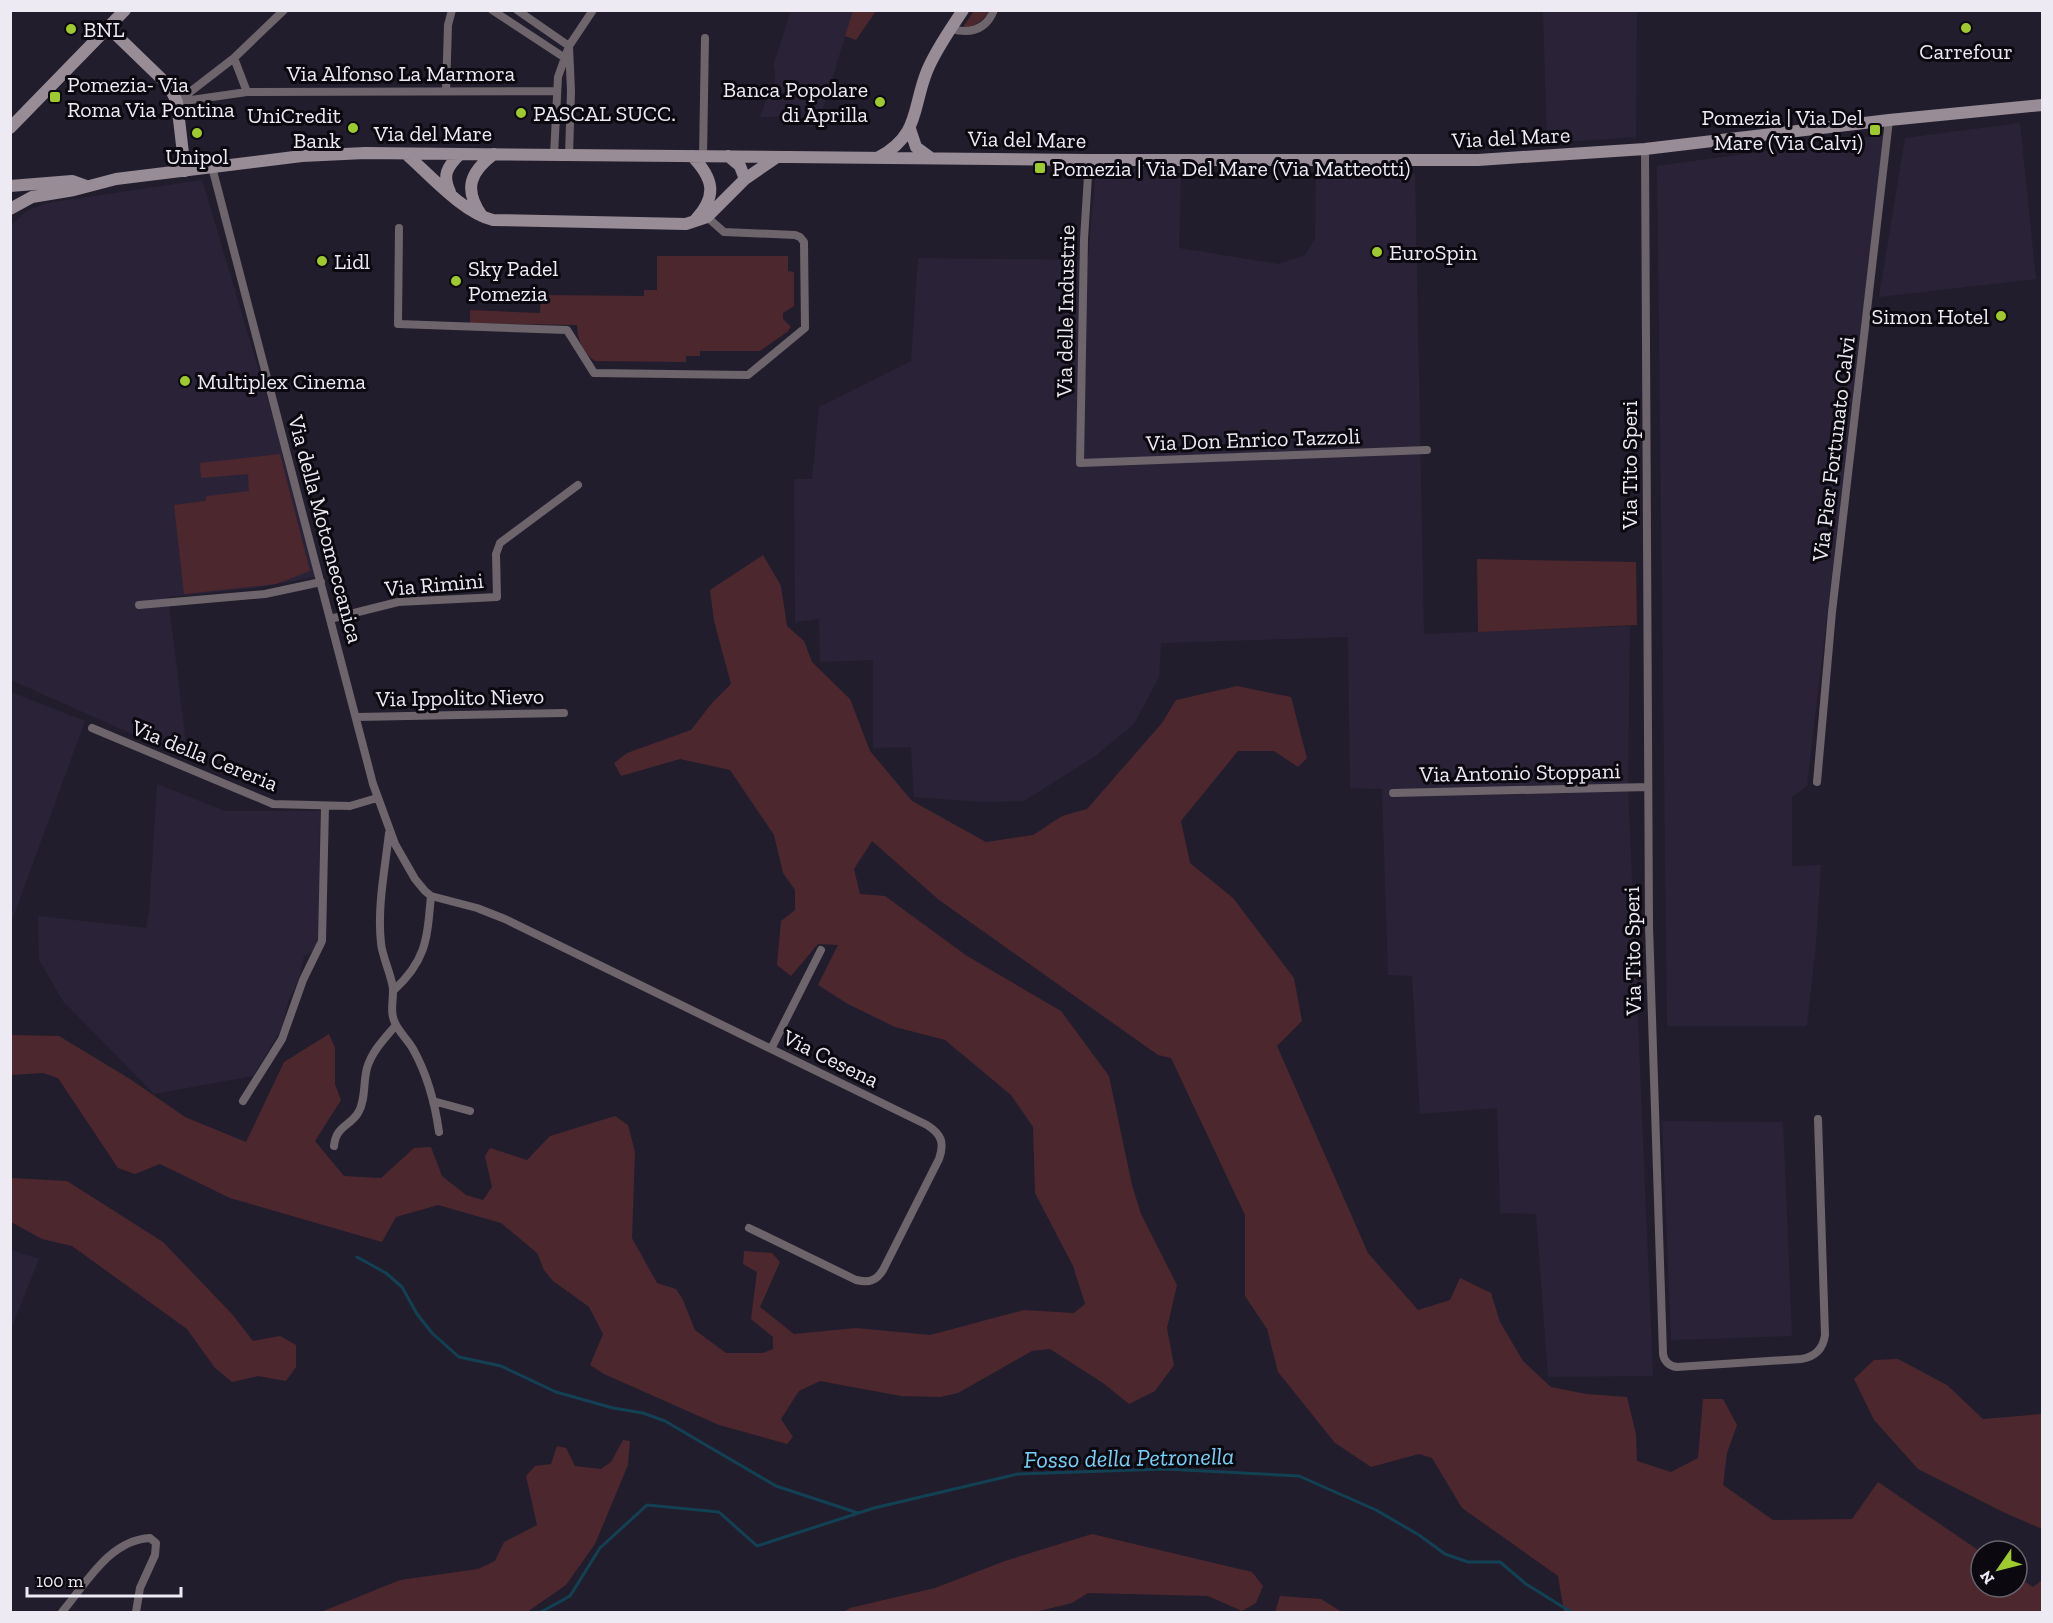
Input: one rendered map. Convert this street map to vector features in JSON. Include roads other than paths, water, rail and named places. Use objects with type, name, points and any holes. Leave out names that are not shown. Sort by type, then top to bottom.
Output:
[{"type":"main road","points":[[10,129],[125,10]]},
{"type":"main road","points":[[878,157],[898,144],[910,129],[934,54],[963,10]]},
{"type":"main road","points":[[109,28],[170,88],[177,102],[185,171]]},
{"type":"main road","name":"Via del Mare","points":[[10,186],[72,181],[86,186],[116,179],[302,156],[365,153],[1089,160],[1450,161],[1526,158],[1645,149],[1889,120],[2043,105]]},
{"type":"main road","points":[[10,113],[27,110]]},
{"type":"main road","points":[[910,129],[916,147],[932,159]]},
{"type":"main road","points":[[406,154],[471,211],[483,218],[686,224],[708,217],[745,179],[779,156]]},
{"type":"main road","points":[[450,193],[445,182],[445,175],[459,154]]},
{"type":"main road","points":[[483,218],[474,204],[471,186],[475,171],[494,154]]},
{"type":"main road","points":[[693,222],[706,205],[710,188],[707,173],[697,156]]},
{"type":"main road","points":[[728,156],[740,166],[745,179]]},
{"type":"main road","points":[[745,179],[753,156]]},
{"type":"main road","points":[[10,209],[32,197],[86,186]]},
{"type":"street","points":[[177,102],[234,58],[284,10]]},
{"type":"street","points":[[492,10],[565,58]]},
{"type":"street","points":[[517,10],[569,46]]},
{"type":"street","points":[[554,155],[556,91],[560,72],[569,46],[592,10]]},
{"type":"street","points":[[951,29],[965,32],[977,30],[989,21],[994,10]]},
{"type":"street","points":[[447,91],[448,25],[451,12]]},
{"type":"street","points":[[697,156],[705,38]]},
{"type":"street","points":[[569,46],[572,91],[569,155]]},
{"type":"street","points":[[234,58],[246,92]]},
{"type":"street","name":"Via Alfonso La Marmora","points":[[177,102],[246,92],[556,91]]},
{"type":"street","name":"Via Pier Fortunato Calvi","points":[[1817,782],[1832,612],[1889,120]]},
{"type":"street","name":"Via Tito Speri","points":[[1645,149],[1650,982],[1663,1354],[1670,1365],[1677,1367],[1801,1359],[1811,1356],[1821,1348],[1825,1335],[1818,1119]]},
{"type":"street","name":"Via delle Industrie","points":[[1080,463],[1084,238],[1089,160]]},
{"type":"street","name":"Via della Motomeccanica","points":[[212,167],[377,798],[389,830],[409,869],[418,883],[431,896]]},
{"type":"street","points":[[399,228],[398,324],[567,330],[594,373],[748,375],[805,328],[804,242],[795,234],[724,232],[708,217]]},
{"type":"street","name":"Via Don Enrico Tazzoli","points":[[1080,463],[1427,450]]},
{"type":"street","name":"Via Rimini","points":[[330,619],[392,603],[497,597],[496,554],[500,543],[578,484]]},
{"type":"street","points":[[139,605],[274,593],[321,582]]},
{"type":"street","name":"Via Ippolito Nievo","points":[[357,717],[564,713]]},
{"type":"street","name":"Via della Cereria","points":[[92,728],[273,804],[357,805],[377,798]]},
{"type":"street","name":"Via Antonio Stoppani","points":[[1393,793],[1648,787]]},
{"type":"street","points":[[243,1101],[281,1042],[303,980],[322,941],[325,806]]},
{"type":"street","name":"Via della Motomeccanica","points":[[389,830],[380,936],[384,960],[394,990],[391,1007],[396,1025],[414,1050],[433,1101],[439,1132]]},
{"type":"street","points":[[394,990],[411,973],[422,952],[428,930],[431,896]]},
{"type":"street","name":"Via Cesena","points":[[431,896],[477,908],[505,919],[927,1125],[939,1135],[942,1147],[939,1159],[883,1270],[878,1278],[872,1281],[853,1279],[749,1228]]},
{"type":"street","points":[[771,1049],[821,950]]},
{"type":"street","points":[[334,1146],[337,1133],[354,1118],[361,1108],[366,1069],[372,1054],[396,1025]]},
{"type":"street","points":[[433,1101],[470,1111]]},
{"type":"street","points":[[62,1612],[112,1553],[128,1543],[150,1538],[156,1543],[156,1550],[140,1588],[136,1612]]},
{"type":"waterway","points":[[357,1257],[386,1273],[402,1287],[417,1314],[432,1333],[459,1357],[501,1366],[556,1392],[613,1408],[643,1413],[665,1421],[776,1486],[858,1513]]},
{"type":"waterway","name":"Fosso della Petronella","points":[[541,1612],[570,1596],[600,1548],[647,1505],[719,1512],[757,1546],[874,1508],[1018,1474],[1165,1469],[1299,1476],[1376,1510],[1419,1535],[1445,1554],[1468,1562],[1500,1562],[1526,1584],[1571,1612]]},
{"type":"place","name":"Carrefour","points":[[1966,28]]},
{"type":"place","name":"BNL","points":[[71,29]]},
{"type":"place","name":"Pomezia- Via Roma Via Pontina","points":[[55,97]]},
{"type":"place","name":"Banca Popolare di Aprilla","points":[[880,102]]},
{"type":"place","name":"PASCAL SUCC.","points":[[521,113]]},
{"type":"place","name":"UniCredit Bank","points":[[353,128]]},
{"type":"place","name":"Pomezia | Via Del Mare (Via Calvi)","points":[[1875,130]]},
{"type":"place","name":"Unipol","points":[[197,133]]},
{"type":"place","name":"Pomezia | Via Del Mare (Via Matteotti)","points":[[1040,168]]},
{"type":"place","name":"EuroSpin","points":[[1377,252]]},
{"type":"place","name":"Lidl","points":[[322,261]]},
{"type":"place","name":"Sky Padel Pomezia","points":[[456,281]]},
{"type":"place","name":"Simon Hotel","points":[[2001,316]]},
{"type":"place","name":"Multiplex Cinema","points":[[185,381]]}]
